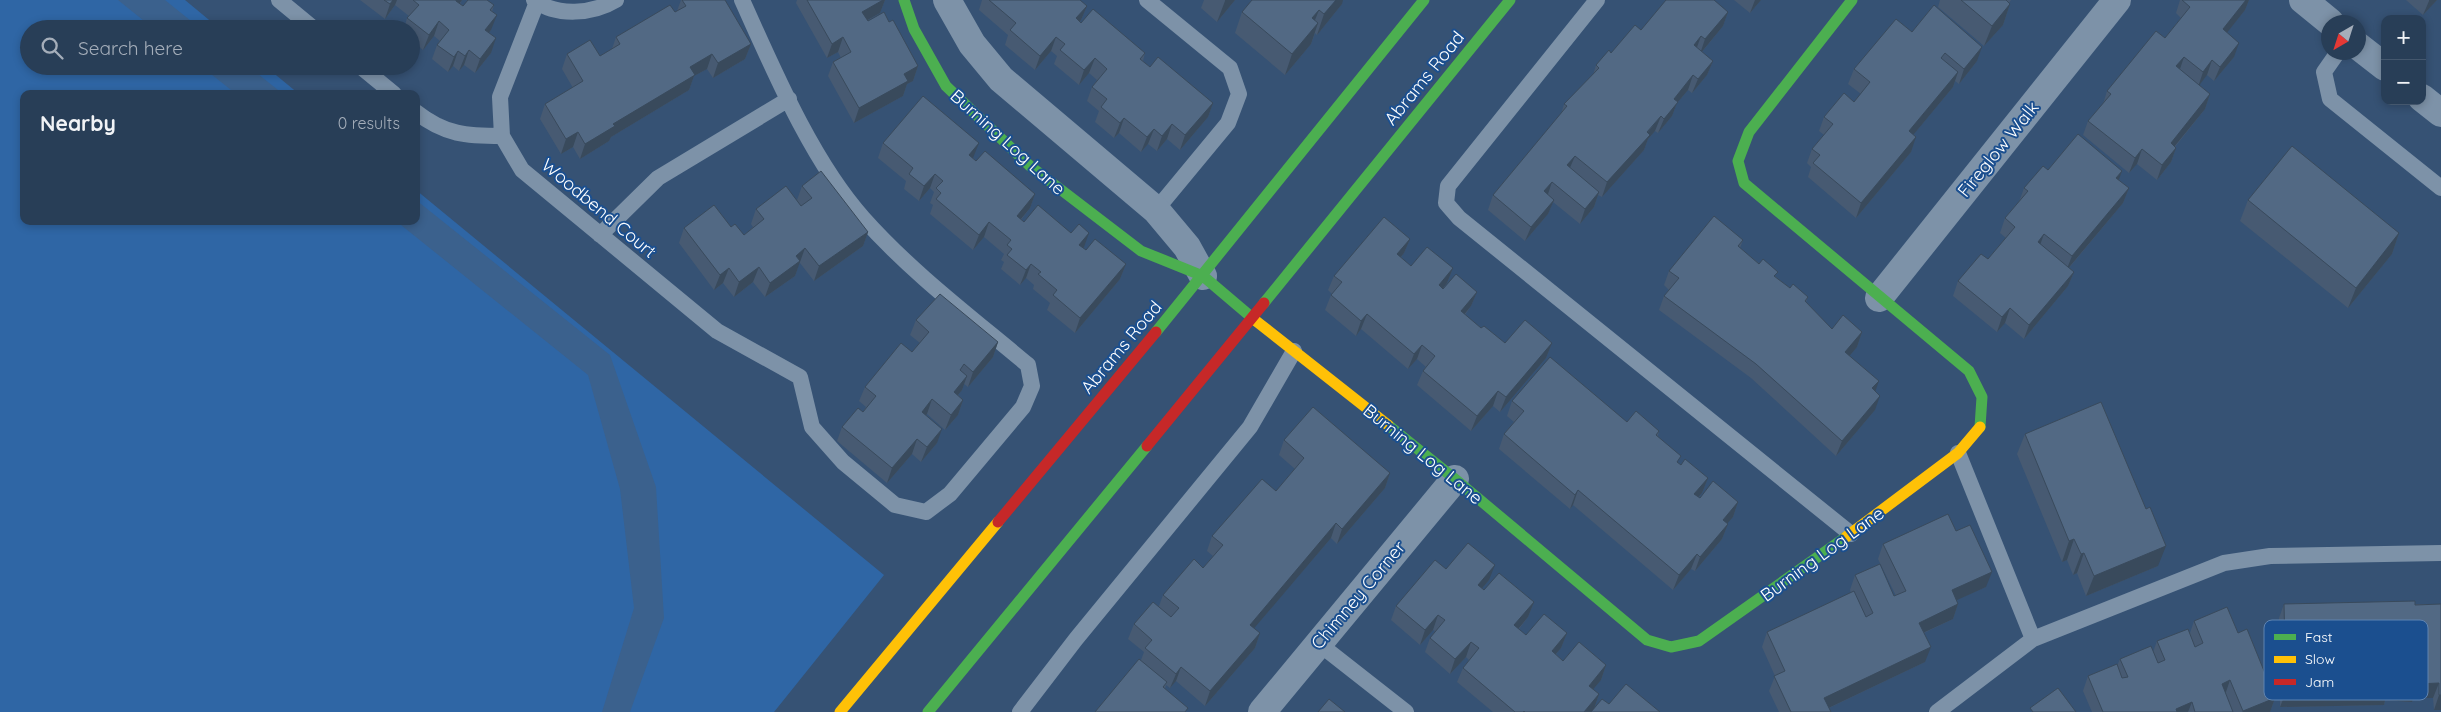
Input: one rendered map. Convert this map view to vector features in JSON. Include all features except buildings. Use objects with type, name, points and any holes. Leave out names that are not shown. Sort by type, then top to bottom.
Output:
[{"type":"street","name":"Burning Log Lane","points":[[904,0],[914,29],[946,86],[1030,166],[1141,251],[1203,276],[1252,318],[1455,479],[1647,640],[1671,647],[1699,641],[1851,534],[1958,453],[1980,430],[1982,396],[1969,372],[1744,183],[1738,161],[1749,132],[1852,0]]},
{"type":"street","name":"Burning Log Lane","points":[[947,0],[972,44],[1000,79],[1156,210],[1187,247],[1203,276]]},
{"type":"street","name":"Abrams Road","points":[[840,712],[1203,276],[1424,0]]},
{"type":"street","name":"Abrams Road","points":[[928,712],[1252,318],[1510,0]]},
{"type":"street","name":"Fireglow Walk","points":[[1879,298],[2117,0]]},
{"type":"street","points":[[2303,0],[2321,15]]},
{"type":"street","points":[[2366,52],[2381,64]]},
{"type":"street","points":[[2426,101],[2441,113]]},
{"type":"street","name":"Chimney Corner","points":[[1262,712],[1455,479]]},
{"type":"lane","points":[[278,0],[303,20]]},
{"type":"lane","points":[[536,1],[572,14],[606,6],[616,0]]},
{"type":"lane","points":[[600,235],[658,178],[789,99],[742,0]]},
{"type":"lane","points":[[1147,0],[1230,68],[1239,94],[1228,123],[1156,210]]},
{"type":"lane","points":[[1597,0],[1448,186],[1446,203],[1458,218],[1851,534]]},
{"type":"lane","name":"Woodbend Court","points":[[536,1],[500,97],[502,136],[522,170],[717,331],[800,377],[812,427],[843,462],[895,504],[926,512],[956,487],[1023,407],[1032,386],[1028,365],[912,268],[863,218],[820,160],[789,99]]},
{"type":"lane","points":[[2332,60],[2324,72],[2330,99],[2441,188]]},
{"type":"lane","points":[[371,75],[389,90]]},
{"type":"lane","points":[[420,115],[428,121],[464,136],[502,136]]},
{"type":"lane","points":[[1020,712],[1076,639],[1250,427],[1294,351]]},
{"type":"lane","points":[[1958,453],[2033,639]]},
{"type":"lane","points":[[1937,712],[2033,639],[2224,564],[2270,556],[2441,553]]},
{"type":"lane","points":[[1318,643],[1406,712]]},
{"type":"shaded area","points":[[0,0],[185,0],[209,20],[20,20],[20,75],[276,75],[294,90],[20,90],[20,225],[420,225],[420,193],[884,575],[774,712],[0,712]]},
{"type":"shaded area","points":[[118,0],[165,0],[190,20],[143,20]]},
{"type":"shaded area","points":[[212,75],[259,75],[278,90],[231,90]]},
{"type":"shaded area","points":[[420,203],[610,355],[656,487],[664,618],[630,712],[602,712],[634,608],[620,489],[588,375],[401,225],[420,225]]},
{"type":"traffic: fast","points":[[904,0],[914,29],[946,86],[1030,166],[1141,251],[1203,276],[1256,321]]},
{"type":"traffic: fast","points":[[1156,332],[1424,0]]},
{"type":"traffic: fast","points":[[1264,303],[1510,0]]},
{"type":"traffic: fast","points":[[1852,0],[1749,132],[1738,161],[1744,183],[1969,371],[1982,397],[1980,427]]},
{"type":"traffic: fast","points":[[1388,425],[1647,640],[1671,647],[1699,641],[1846,537]]},
{"type":"traffic: fast","points":[[928,712],[1147,446]]},
{"type":"traffic: slow","points":[[1256,321],[1388,425]]},
{"type":"traffic: slow","points":[[1846,537],[1958,453],[1980,427]]},
{"type":"traffic: slow","points":[[840,712],[998,522]]},
{"type":"traffic: jam","points":[[1147,446],[1264,303]]},
{"type":"traffic: jam","points":[[998,522],[1156,332]]}]
